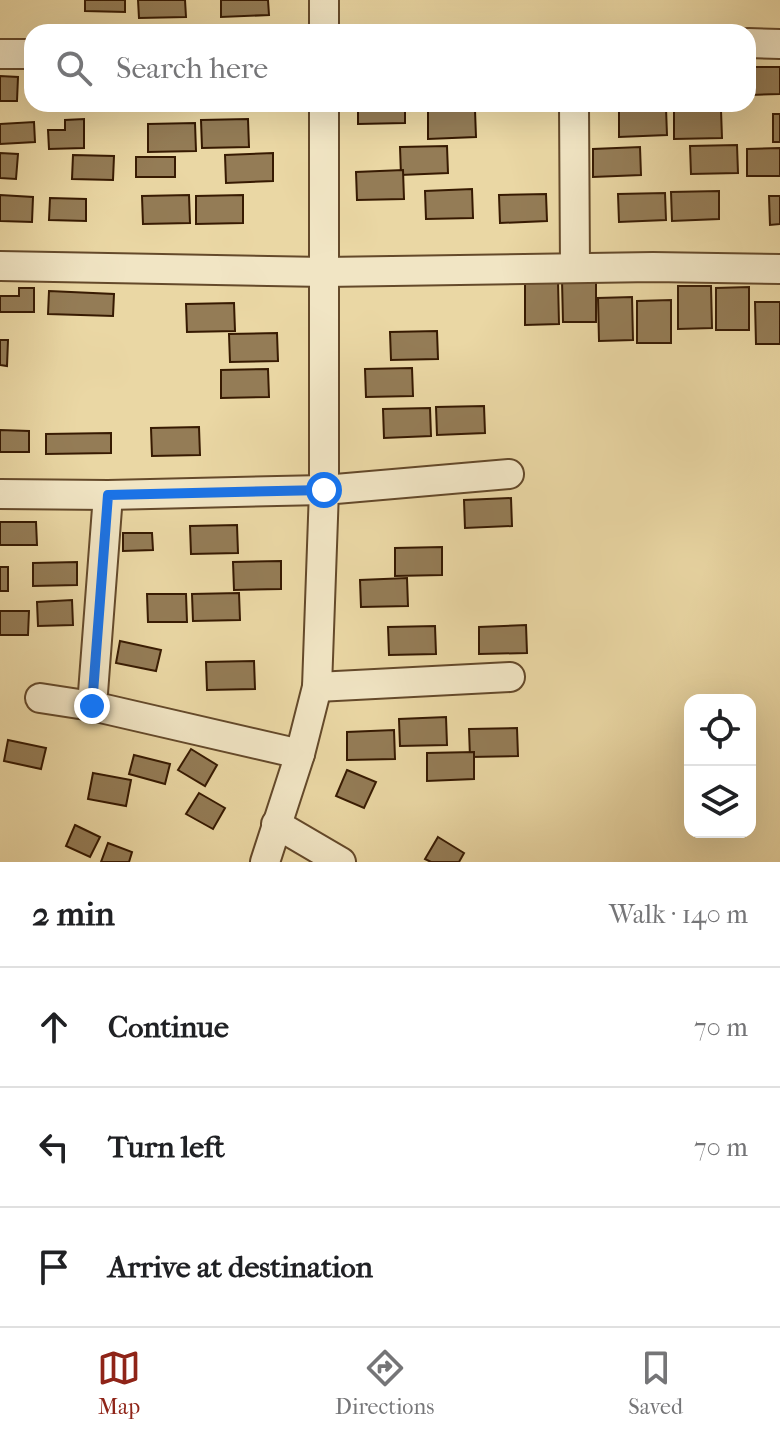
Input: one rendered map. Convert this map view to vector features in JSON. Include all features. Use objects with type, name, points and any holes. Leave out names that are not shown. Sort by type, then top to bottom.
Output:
[{"type":"street","points":[[324,0],[324,24]]},
{"type":"street","points":[[756,43],[780,44]]},
{"type":"street","points":[[0,54],[24,54]]},
{"type":"street","points":[[265,862],[300,754],[317,687],[324,490],[324,112]]},
{"type":"street","points":[[574,112],[575,268]]},
{"type":"street","points":[[0,266],[325,272],[780,269]]},
{"type":"street","points":[[0,494],[324,490],[509,474]]},
{"type":"street","points":[[92,706],[108,495]]},
{"type":"street","points":[[317,687],[510,677]]},
{"type":"street","points":[[40,698],[92,706],[300,754]]},
{"type":"street","points":[[276,824],[341,862]]},
{"type":"building","points":[[85,0],[125,0],[125,12],[85,11]]},
{"type":"building","points":[[138,0],[185,0],[186,17],[139,18]]},
{"type":"building","points":[[221,0],[268,0],[269,15],[221,17]]},
{"type":"building","points":[[756,67],[780,67],[780,94],[756,95]]},
{"type":"building","points":[[0,76],[18,77],[17,101],[0,101]]},
{"type":"building","points":[[358,112],[405,112],[405,123],[358,124]]},
{"type":"building","points":[[428,112],[475,112],[476,137],[428,139]]},
{"type":"building","points":[[619,112],[666,112],[667,135],[619,137]]},
{"type":"building","points":[[674,112],[721,112],[722,138],[674,139]]},
{"type":"building","points":[[773,114],[780,114],[780,142],[773,142]]},
{"type":"building","points":[[84,119],[84,148],[49,149],[48,130],[65,130],[65,120]]},
{"type":"building","points":[[248,119],[249,147],[202,148],[201,120]]},
{"type":"building","points":[[34,122],[35,142],[0,144],[0,124]]},
{"type":"building","points":[[195,123],[196,151],[148,152],[148,124]]},
{"type":"building","points":[[737,145],[738,173],[691,174],[690,146]]},
{"type":"building","points":[[447,146],[448,173],[401,175],[400,147]]},
{"type":"building","points":[[640,147],[641,175],[593,177],[593,149]]},
{"type":"building","points":[[780,148],[780,176],[747,176],[747,149]]},
{"type":"building","points":[[0,153],[18,154],[16,179],[0,178]]},
{"type":"building","points":[[273,153],[273,181],[226,183],[225,155]]},
{"type":"building","points":[[73,155],[114,156],[113,180],[72,179]]},
{"type":"building","points":[[136,157],[175,157],[175,177],[136,177]]},
{"type":"building","points":[[403,170],[404,199],[357,200],[356,172]]},
{"type":"building","points":[[472,189],[473,218],[426,219],[425,191]]},
{"type":"building","points":[[719,191],[719,219],[672,221],[671,192]]},
{"type":"building","points":[[665,193],[666,220],[619,222],[618,194]]},
{"type":"building","points":[[546,194],[547,221],[500,223],[499,195]]},
{"type":"building","points":[[0,195],[33,197],[32,222],[0,221]]},
{"type":"building","points":[[189,195],[190,223],[143,224],[142,196]]},
{"type":"building","points":[[243,195],[243,223],[196,224],[196,196]]},
{"type":"building","points":[[769,196],[780,196],[780,224],[770,225]]},
{"type":"building","points":[[50,198],[86,199],[86,221],[49,220]]},
{"type":"building","points":[[596,279],[596,322],[563,322],[562,280]]},
{"type":"building","points":[[558,281],[559,324],[525,325],[525,282]]},
{"type":"building","points":[[678,286],[711,286],[712,328],[678,329]]},
{"type":"building","points":[[749,287],[749,330],[716,330],[716,288]]},
{"type":"building","points":[[19,288],[34,288],[34,312],[0,312],[0,296],[19,296]]},
{"type":"building","points":[[49,291],[114,294],[113,316],[48,314]]},
{"type":"building","points":[[632,297],[633,340],[599,341],[598,298]]},
{"type":"building","points":[[671,300],[671,343],[637,343],[637,301]]},
{"type":"building","points":[[755,302],[780,302],[780,344],[756,344]]},
{"type":"building","points":[[234,303],[235,331],[187,332],[186,304]]},
{"type":"building","points":[[437,331],[438,359],[391,360],[390,332]]},
{"type":"building","points":[[277,333],[278,361],[230,362],[229,334]]},
{"type":"building","points":[[0,340],[8,340],[7,366],[0,365]]},
{"type":"building","points":[[412,368],[413,396],[366,397],[365,369]]},
{"type":"building","points":[[268,369],[269,397],[221,398],[221,370]]},
{"type":"building","points":[[484,406],[485,433],[437,435],[436,407]]},
{"type":"building","points":[[430,408],[431,436],[384,438],[383,409]]},
{"type":"building","points":[[199,427],[200,455],[152,456],[151,428]]},
{"type":"building","points":[[0,430],[29,431],[29,452],[0,452]]},
{"type":"building","points":[[111,433],[111,453],[46,454],[46,434]]},
{"type":"building","points":[[511,498],[512,526],[465,528],[464,500]]},
{"type":"building","points":[[0,522],[36,522],[37,545],[0,545]]},
{"type":"building","points":[[237,525],[238,553],[191,554],[190,526]]},
{"type":"building","points":[[123,533],[152,533],[153,550],[123,551]]},
{"type":"building","points":[[442,547],[442,575],[395,576],[395,548]]},
{"type":"building","points":[[281,561],[281,589],[234,590],[233,562]]},
{"type":"building","points":[[77,562],[77,585],[33,586],[33,563]]},
{"type":"building","points":[[0,567],[8,567],[8,591],[0,591]]},
{"type":"building","points":[[407,578],[408,606],[361,607],[360,580]]},
{"type":"building","points":[[239,593],[240,620],[193,621],[192,594]]},
{"type":"building","points":[[147,594],[186,594],[187,622],[148,622]]},
{"type":"building","points":[[72,600],[73,625],[38,626],[37,602]]},
{"type":"building","points":[[0,611],[29,611],[28,635],[0,635]]},
{"type":"building","points":[[526,625],[527,653],[479,654],[479,627]]},
{"type":"building","points":[[435,626],[436,654],[389,655],[388,627]]},
{"type":"building","points":[[120,641],[161,650],[156,671],[116,663]]},
{"type":"building","points":[[254,661],[255,689],[207,690],[206,662]]},
{"type":"building","points":[[446,717],[447,745],[400,746],[399,719]]},
{"type":"building","points":[[517,728],[518,756],[470,757],[469,729]]},
{"type":"building","points":[[394,730],[395,759],[347,760],[347,732]]},
{"type":"building","points":[[8,740],[46,748],[41,769],[4,761]]},
{"type":"building","points":[[191,749],[217,765],[205,786],[178,770]]},
{"type":"building","points":[[474,752],[474,779],[427,781],[427,753]]},
{"type":"building","points":[[134,755],[170,764],[165,784],[129,774]]},
{"type":"building","points":[[347,770],[376,782],[364,808],[336,796]]},
{"type":"building","points":[[93,773],[131,780],[126,806],[88,799]]},
{"type":"building","points":[[199,793],[225,808],[213,829],[186,814]]},
{"type":"building","points":[[75,825],[100,837],[90,857],[66,846]]},
{"type":"building","points":[[438,837],[464,853],[459,862],[431,862],[425,859]]},
{"type":"building","points":[[108,843],[132,852],[129,862],[101,862]]},
{"type":"route","points":[[92,706],[108,495],[324,490]]}]
